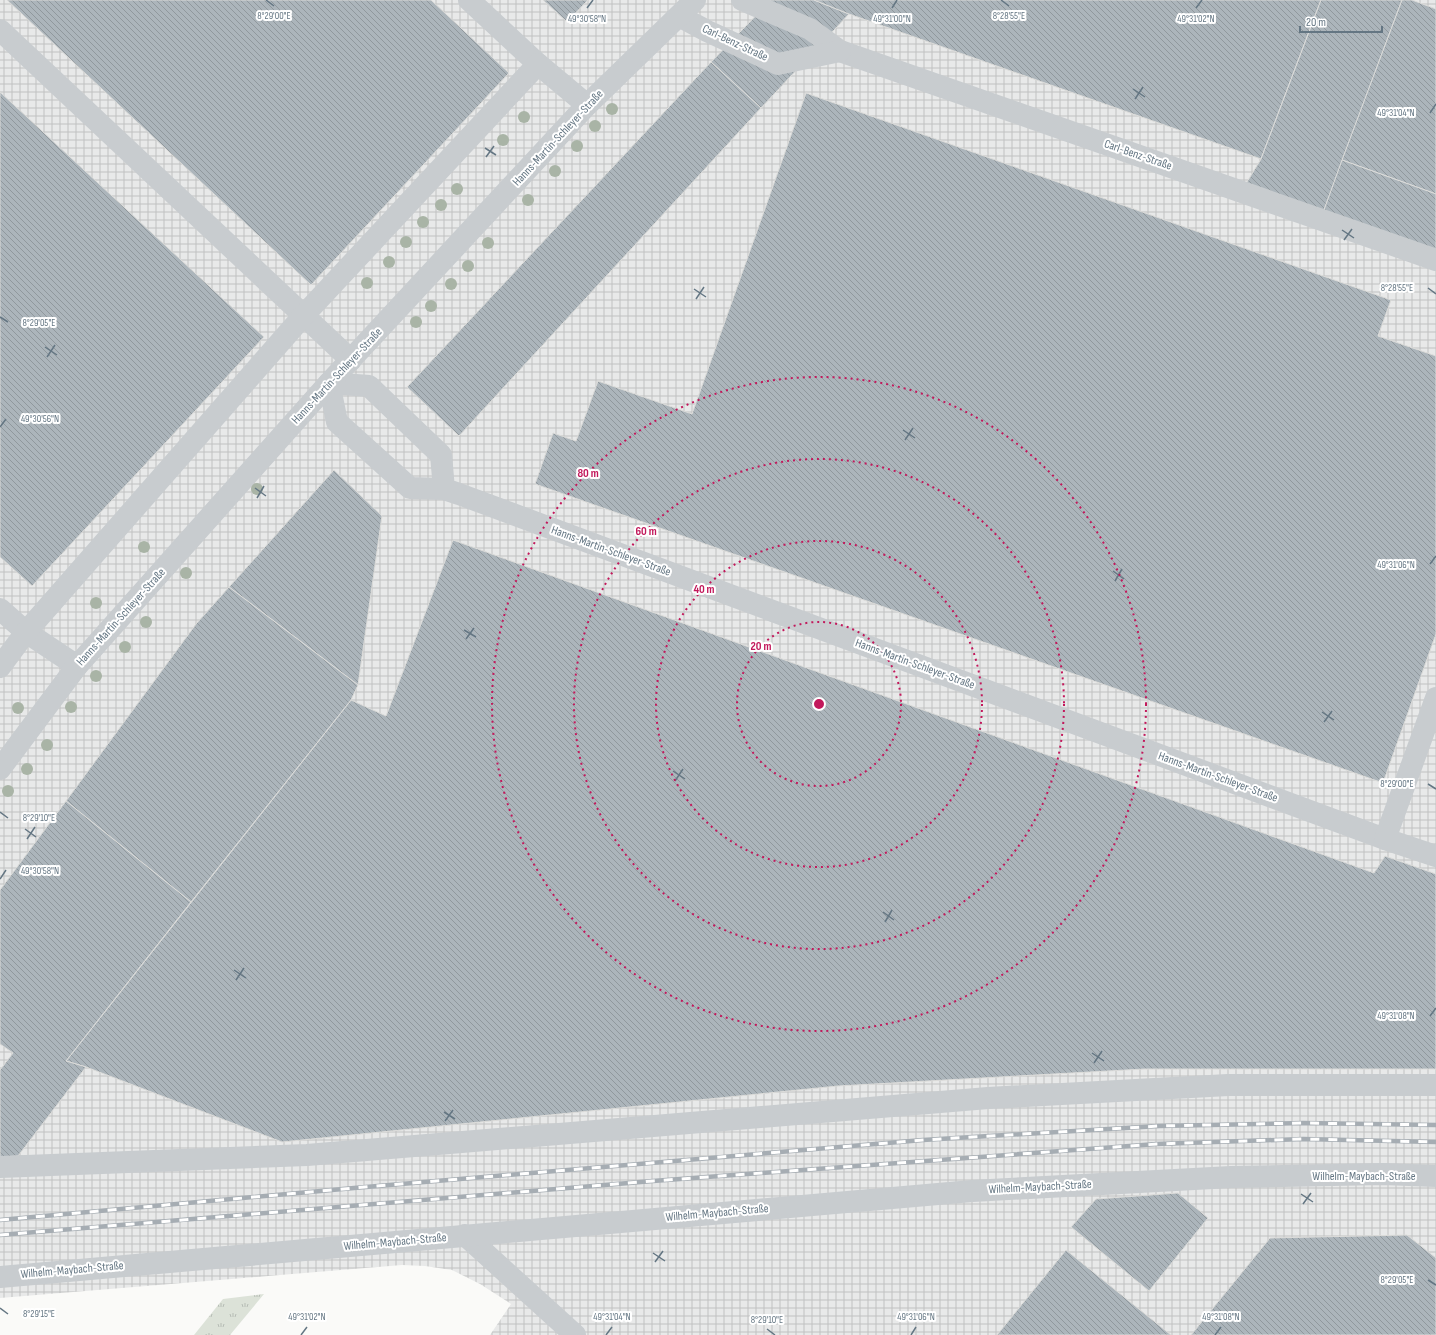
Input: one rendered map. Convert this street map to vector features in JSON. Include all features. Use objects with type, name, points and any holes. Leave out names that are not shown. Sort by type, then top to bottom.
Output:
[{"type":"street","points":[[469,0],[538,64],[587,105]]},
{"type":"street","name":"Hanns-Martin-Schleyer-Straße","points":[[0,769],[77,666],[329,383],[587,105],[694,0]]},
{"type":"street","name":"Carl-Benz-Straße","points":[[742,0],[810,29],[840,51],[1436,260]]},
{"type":"street","name":"Carl-Benz-Straße","points":[[679,16],[707,31],[778,64],[840,51]]},
{"type":"street","points":[[0,30],[351,360]]},
{"type":"street","points":[[0,666],[26,632],[304,315],[538,64]]},
{"type":"street","points":[[329,383],[369,386],[441,455],[444,489]]},
{"type":"street","name":"Hanns-Martin-Schleyer-Straße","points":[[329,383],[337,422],[410,488],[444,489],[1385,839],[1436,856]]},
{"type":"street","points":[[0,608],[26,632],[77,666]]},
{"type":"street","points":[[1385,839],[1436,698]]},
{"type":"street","points":[[0,1167],[307,1155],[996,1098],[1228,1085],[1436,1085]]},
{"type":"street","name":"Wilhelm-Maybach-Straße","points":[[0,1277],[972,1191],[1231,1177],[1383,1174],[1436,1176]]},
{"type":"street","points":[[465,1235],[575,1335]]},
{"type":"shaded area","points":[[0,0],[1436,0],[1436,1335],[490,1335],[511,1304],[480,1284],[452,1270],[425,1266],[402,1265],[0,1298]]},
{"type":"green space","points":[[264,1294],[230,1335],[194,1335],[223,1299]]},
{"type":"building","points":[[7,0],[431,0],[509,73],[311,285]]},
{"type":"building","points":[[543,0],[588,0],[567,22]]},
{"type":"building","points":[[771,0],[814,0],[849,14],[761,108],[711,62]]},
{"type":"building","points":[[814,0],[1321,0],[1261,159],[849,14]]},
{"type":"building","points":[[1321,0],[1402,0],[1324,210],[1236,200],[1261,159]]},
{"type":"building","points":[[1402,0],[1412,0],[1436,9],[1436,194],[1342,160]]},
{"type":"building","points":[[711,62],[761,108],[459,436],[407,387]]},
{"type":"building","points":[[0,92],[264,337],[32,586],[0,557]]},
{"type":"building","points":[[806,93],[1391,300],[1378,336],[1436,356],[1436,634],[1383,783],[535,484],[553,433],[576,441],[598,381],[692,414]]},
{"type":"building","points":[[1342,160],[1436,194],[1436,264],[1324,210]]},
{"type":"building","points":[[334,470],[382,516],[358,685],[229,587]]},
{"type":"building","points":[[453,540],[1374,873],[1385,856],[1436,874],[1436,1069],[1144,1069],[838,1086],[282,1142],[86,1067],[66,1061],[351,700],[386,716]]},
{"type":"building","points":[[229,587],[358,685],[351,700],[191,902],[66,801],[196,624]]},
{"type":"building","points":[[66,801],[191,902],[66,1061],[86,1067],[18,1156],[0,1157],[0,1070],[13,1053],[0,1044],[0,890]]},
{"type":"building","points":[[1178,1193],[1208,1218],[1149,1291],[1071,1227],[1096,1199]]},
{"type":"building","points":[[1407,1235],[1436,1258],[1436,1335],[1191,1335],[1270,1238]]},
{"type":"building","points":[[1066,1250],[1171,1335],[997,1335]]},
{"type":"railway","points":[[0,1220],[354,1188],[923,1140],[1159,1126],[1303,1123],[1436,1125]]},
{"type":"railway","points":[[0,1235],[653,1181],[1157,1144],[1303,1139],[1436,1142]]}]
